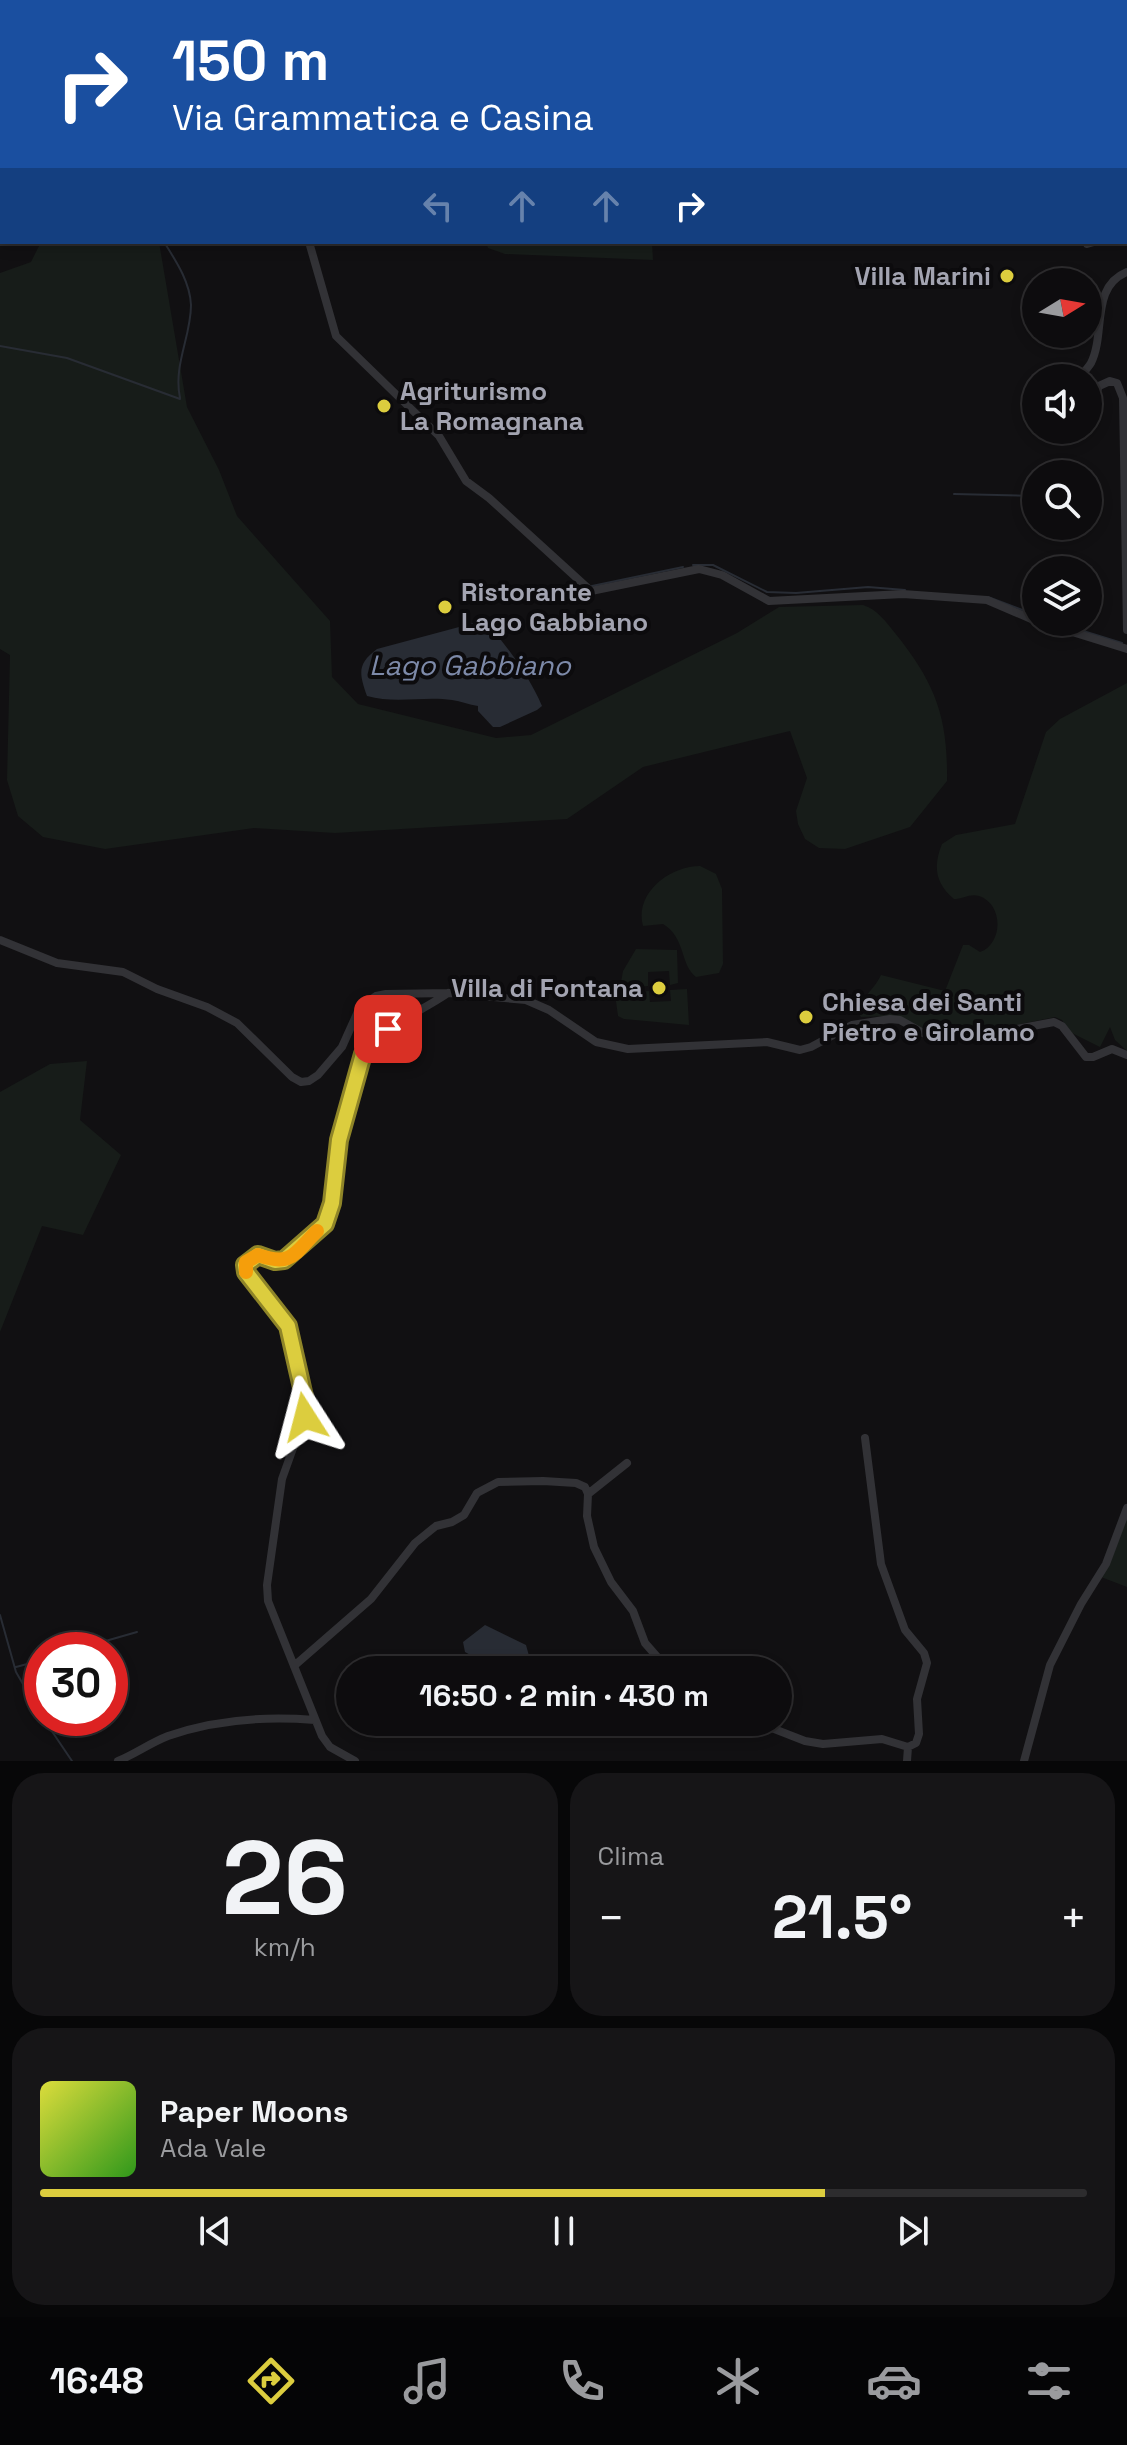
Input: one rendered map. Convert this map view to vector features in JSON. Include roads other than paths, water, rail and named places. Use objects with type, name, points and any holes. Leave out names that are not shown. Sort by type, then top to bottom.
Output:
[{"type":"street","points":[[310,244],[336,336],[439,436],[466,481],[489,498],[592,592],[699,569],[722,575],[769,601],[903,594],[987,600],[1022,614]]},
{"type":"street","points":[[1089,364],[1093,358],[1107,288],[1114,278],[1127,272]]},
{"type":"street","points":[[1102,385],[1110,381],[1117,383],[1123,398],[1127,630]]},
{"type":"street","points":[[1086,636],[1127,649]]},
{"type":"street","points":[[0,940],[57,963],[123,972],[157,989],[207,1007],[237,1023],[292,1077],[301,1082],[309,1081],[325,1068],[348,1036],[356,1013],[370,999],[386,994],[449,993],[531,1001],[596,1042],[621,1049],[767,1042],[800,1050],[852,1025],[890,1019],[900,1020],[925,1034],[968,1038],[1054,1022],[1062,1026],[1079,1052],[1086,1057],[1112,1049],[1127,1055]]},
{"type":"street","points":[[355,1761],[326,1743],[268,1601],[267,1585],[284,1472],[306,1412],[288,1326],[246,1272],[245,1265],[258,1255],[275,1261],[284,1260],[325,1224],[332,1203],[339,1140],[363,1054],[388,1029],[449,993]]},
{"type":"street","points":[[792,1736],[823,1744],[882,1739],[908,1747],[916,1743],[919,1737],[917,1699],[927,1663],[924,1653],[905,1630],[881,1564],[865,1438]]},
{"type":"street","points":[[588,1494],[627,1463]]},
{"type":"street","points":[[294,1666],[371,1599],[415,1543],[436,1526],[464,1515],[477,1493],[498,1482],[543,1481],[585,1487],[594,1547],[611,1582],[633,1611],[645,1643],[656,1656]]},
{"type":"street","points":[[1024,1761],[1050,1665],[1108,1560],[1127,1508]]},
{"type":"street","points":[[118,1761],[164,1738],[222,1721],[266,1718],[315,1720]]},
{"type":"street","points":[[907,1761],[908,1747]]},
{"type":"water","name":"Lago Gabbiano","points":[[474,623],[488,624],[511,653],[542,706],[537,710],[500,727],[493,727],[478,711],[478,706],[459,701],[367,696],[362,681],[363,664],[377,649]]},
{"type":"water","points":[[485,1625],[526,1645],[529,1656],[472,1656],[465,1652],[463,1642]]},
{"type":"waterway","points":[[165,244],[185,280],[191,305],[180,363],[180,398]]},
{"type":"waterway","points":[[0,346],[67,358],[180,399]]},
{"type":"waterway","points":[[954,494],[1022,496]]},
{"type":"waterway","points":[[693,565],[713,565],[767,592],[796,593],[868,587],[905,590]]},
{"type":"waterway","points":[[592,586],[683,567]]},
{"type":"waterway","points":[[988,597],[1022,610]]},
{"type":"waterway","points":[[1099,636],[1122,643]]},
{"type":"waterway","points":[[0,1615],[16,1672],[24,1686]]},
{"type":"waterway","points":[[128,1635],[137,1632]]},
{"type":"waterway","points":[[16,1667],[24,1665]]},
{"type":"waterway","points":[[55,1736],[72,1761]]},
{"type":"place","name":"Villa Marini","points":[[1007,276]]},
{"type":"place","name":"Agriturismo La Romagnana","points":[[384,406]]},
{"type":"place","name":"Ristorante Lago Gabbiano","points":[[445,607]]},
{"type":"place","name":"Villa di Fontana","points":[[659,988]]},
{"type":"place","name":"Chiesa dei Santi Pietro e Girolamo","points":[[806,1017]]}]
